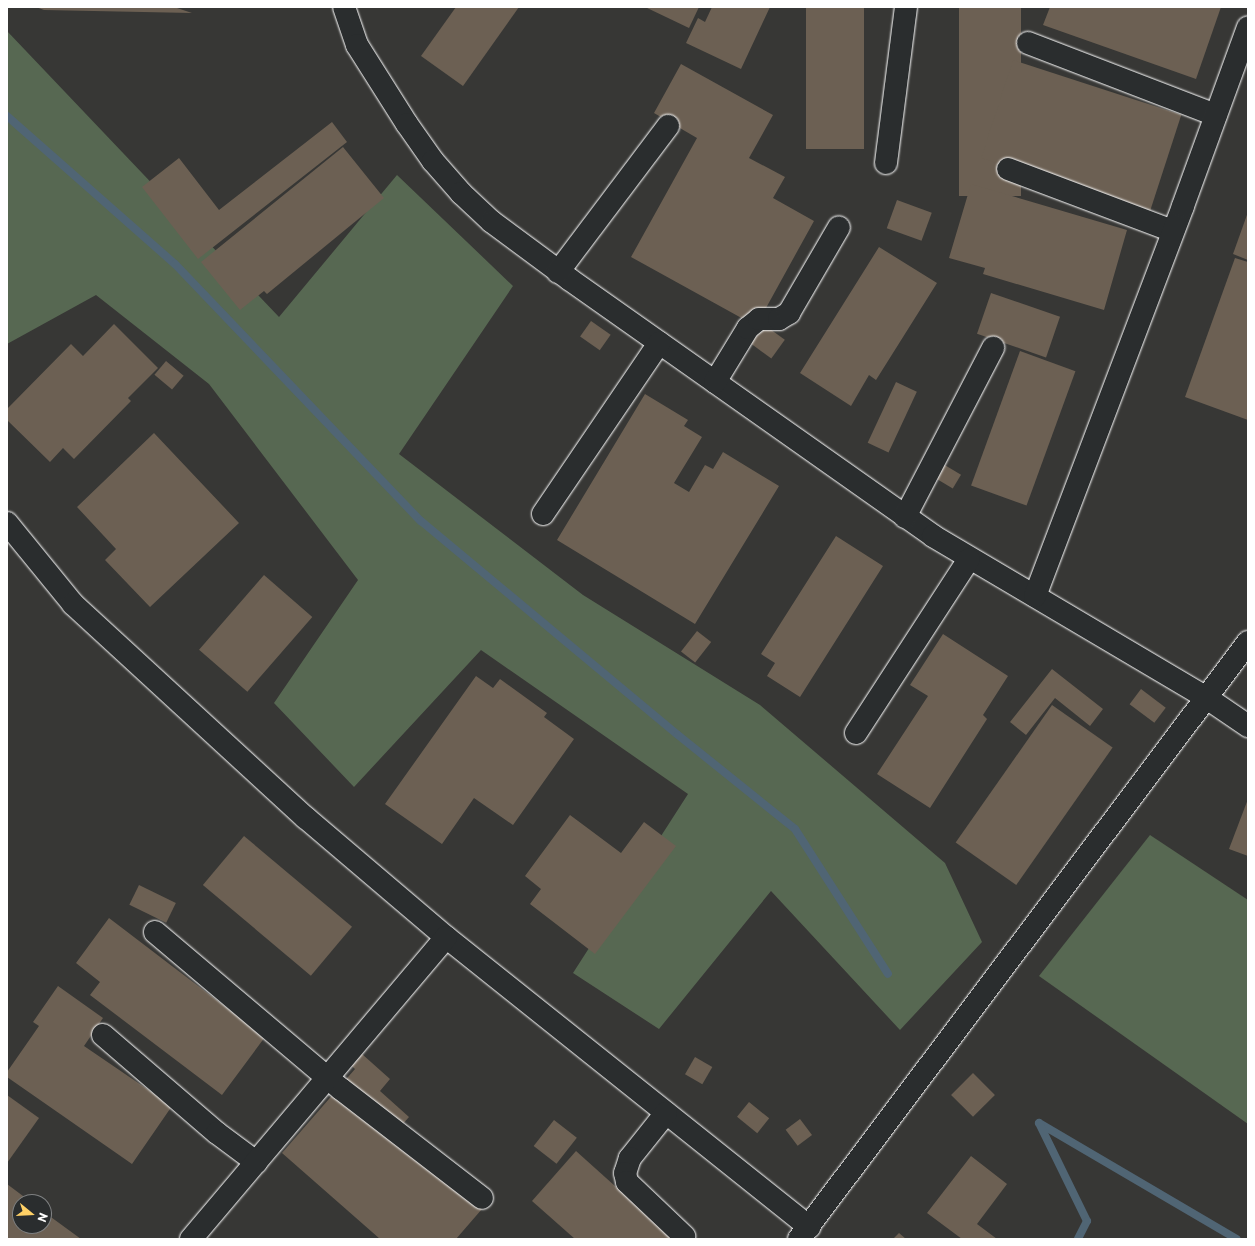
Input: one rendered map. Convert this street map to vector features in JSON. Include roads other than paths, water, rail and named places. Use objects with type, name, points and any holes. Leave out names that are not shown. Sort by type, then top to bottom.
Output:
[{"type":"street","points":[[345,7],[357,45],[403,118],[433,160],[461,193],[492,222],[558,272],[933,536],[1207,698],[1248,726]]},
{"type":"street","points":[[886,163],[906,7]]},
{"type":"street","points":[[1035,596],[1173,232],[1248,27]]},
{"type":"street","points":[[1028,43],[1216,115]]},
{"type":"street","points":[[558,272],[668,126]]},
{"type":"street","points":[[1008,170],[1173,232]]},
{"type":"street","points":[[715,382],[748,328],[759,319],[779,319],[789,313],[840,227]]},
{"type":"street","points":[[543,514],[659,343]]},
{"type":"street","points":[[905,517],[993,348]]},
{"type":"street","points":[[7,523],[73,604],[306,818],[446,937],[666,1113],[804,1233],[1248,642]]},
{"type":"street","points":[[856,733],[969,558]]},
{"type":"street","points":[[155,932],[327,1077],[482,1198]]},
{"type":"street","points":[[191,1239],[446,937]]},
{"type":"street","points":[[102,1035],[217,1133],[256,1162]]},
{"type":"street","points":[[666,1113],[630,1158],[625,1173],[627,1182],[684,1236]]},
{"type":"waterway","points":[[7,116],[175,264],[421,521],[678,735],[795,829],[888,974]]},
{"type":"waterway","points":[[1039,1123],[1237,1239]]},
{"type":"waterway","points":[[1039,1123],[1087,1221],[1078,1239]]}]
